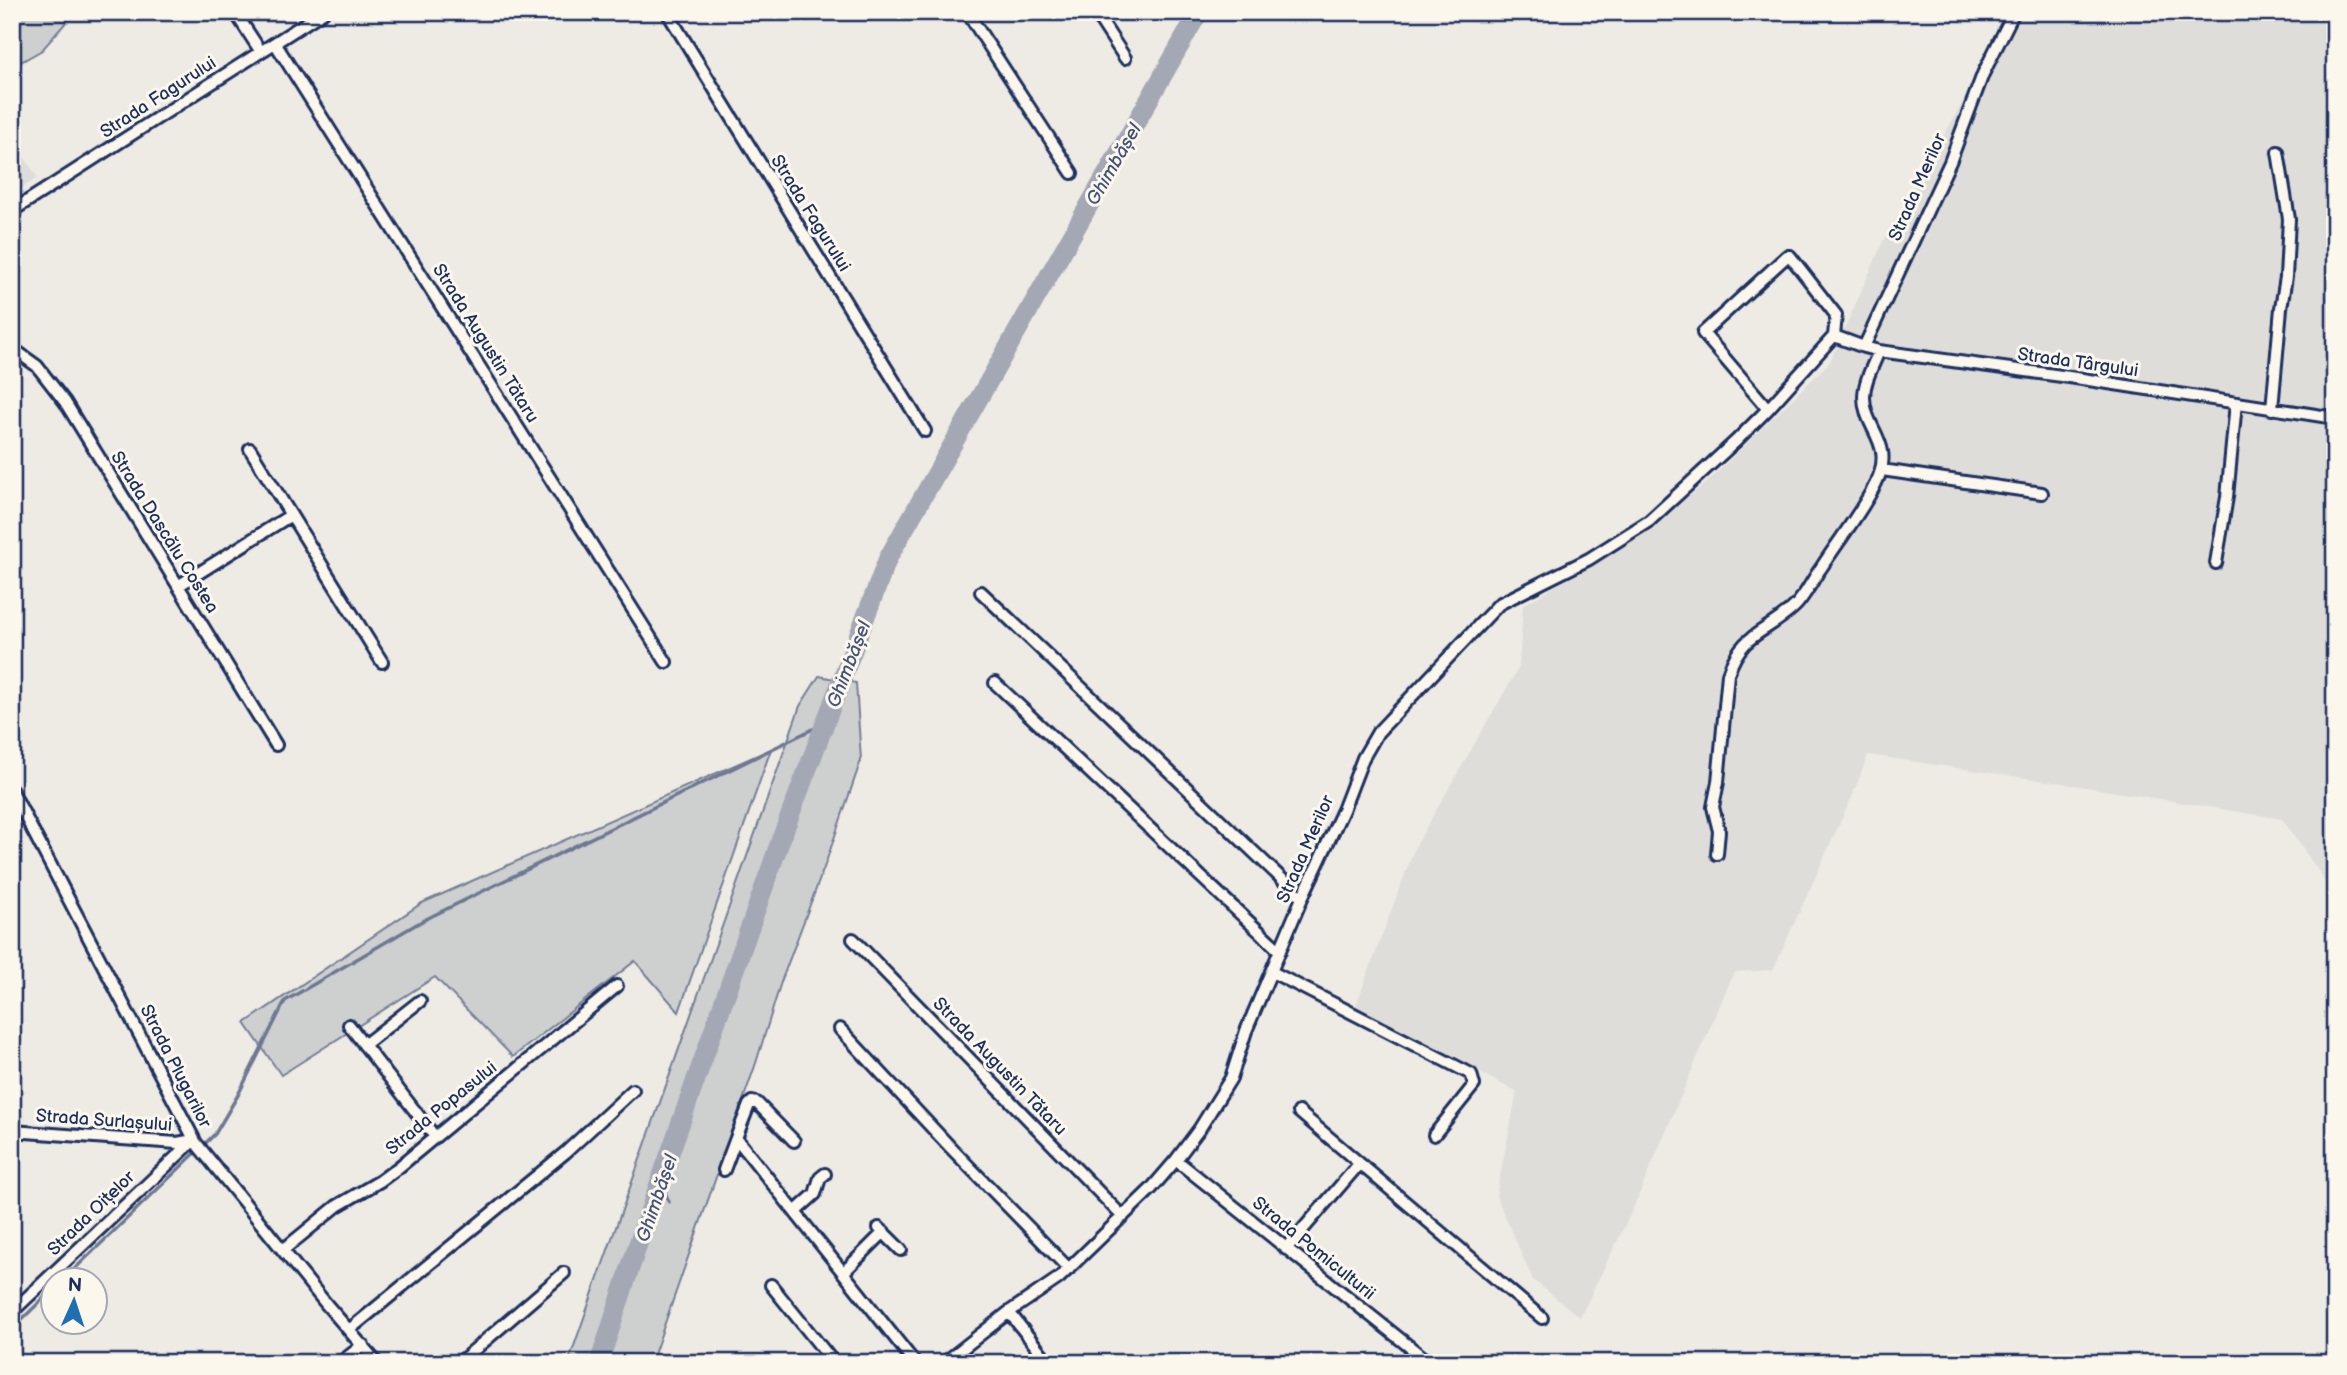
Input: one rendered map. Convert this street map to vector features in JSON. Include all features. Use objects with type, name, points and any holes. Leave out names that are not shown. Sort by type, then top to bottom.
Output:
[{"type":"street","points":[[235,12],[261,52]]},
{"type":"street","name":"Strada Fagurului","points":[[12,211],[323,12]]},
{"type":"street","name":"Strada Fagurului","points":[[667,12],[925,431]]},
{"type":"street","points":[[967,12],[1072,173]]},
{"type":"street","points":[[1095,12],[1125,58]]},
{"type":"street","name":"Strada Merilor","points":[[1864,347],[1950,162],[1983,74],[2014,12]]},
{"type":"street","name":"Strada Augustin Tătaru","points":[[275,43],[666,662]]},
{"type":"street","points":[[2272,409],[2286,277],[2289,219],[2278,152]]},
{"type":"street","points":[[1768,408],[1703,333],[1787,256],[1790,256],[1836,315],[1833,337],[1864,347]]},
{"type":"street","name":"Strada Merilor","points":[[944,1363],[1069,1269],[1177,1160],[1214,1107],[1231,1078],[1247,1031],[1302,898],[1373,740],[1492,610],[1507,599],[1590,559],[1648,521],[1727,450],[1833,337]]},
{"type":"street","name":"Strada Târgului","points":[[1864,347],[2335,418]]},
{"type":"street","name":"Strada Dascălu Costea","points":[[12,348],[37,366],[65,402],[276,745]]},
{"type":"street","points":[[1717,854],[1719,831],[1713,799],[1718,782],[1728,674],[1732,663],[1751,636],[1795,606],[1868,497],[1882,470],[1882,448],[1864,400],[1865,386],[1879,351]]},
{"type":"street","points":[[2216,563],[2227,498],[2236,403]]},
{"type":"street","points":[[250,449],[382,662]]},
{"type":"street","points":[[1882,470],[2042,493]]},
{"type":"street","points":[[178,586],[291,515]]},
{"type":"street","points":[[981,592],[1302,898]]},
{"type":"street","points":[[995,683],[1280,951]]},
{"type":"street","name":"Strada Plugarilor","points":[[12,791],[195,1142],[377,1363]]},
{"type":"street","name":"Strada Augustin Tătaru","points":[[853,939],[1123,1217]]},
{"type":"street","points":[[1272,972],[1471,1074],[1474,1085],[1434,1135]]},
{"type":"street","name":"Strada Popasului","points":[[283,1250],[337,1206],[380,1181],[617,986]]},
{"type":"street","points":[[364,1045],[420,1000]]},
{"type":"street","points":[[349,1025],[435,1137]]},
{"type":"street","points":[[840,1029],[1069,1269]]},
{"type":"street","points":[[349,1330],[566,1152],[633,1090]]},
{"type":"street","points":[[724,1170],[752,1102],[794,1141]]},
{"type":"street","points":[[1299,1112],[1542,1318]]},
{"type":"street","name":"Strada Surlașului","points":[[12,1131],[195,1142]]},
{"type":"street","points":[[736,1138],[915,1363]]},
{"type":"street","name":"Strada Oițelor","points":[[12,1312],[195,1142]]},
{"type":"street","name":"Strada Pomiculturii","points":[[1177,1160],[1430,1363]]},
{"type":"street","points":[[1286,1249],[1359,1164]]},
{"type":"street","points":[[796,1211],[815,1194],[820,1178],[825,1174]]},
{"type":"street","points":[[844,1272],[882,1230],[901,1250]]},
{"type":"street","points":[[459,1363],[564,1273]]},
{"type":"street","points":[[771,1285],[834,1363]]},
{"type":"street","points":[[1009,1312],[1049,1363]]},
{"type":"street","points":[[340,1363],[363,1346]]},
{"type":"shaded area","points":[[12,12],[75,12],[42,50],[12,67]]},
{"type":"shaded area","points":[[2001,12],[2335,12],[2335,900],[2282,819],[1868,755],[1773,970],[1734,972],[1631,1213],[1580,1317],[1533,1280],[1496,1196],[1517,1092],[1355,1008],[1415,847],[1519,667],[1523,605],[1608,556],[1705,484],[1830,362],[1883,242],[1988,58]]},
{"type":"shaded area","points":[[12,139],[38,178],[12,194]]},
{"type":"shaded area","points":[[819,676],[856,683],[861,760],[781,982],[756,1063],[651,1363],[568,1363],[800,706]]},
{"type":"shaded area","points":[[771,749],[679,1012],[635,961],[513,1057],[435,977],[281,1075],[245,1023],[422,903]]},
{"type":"waterway","name":"Ghimbășel","points":[[599,1363],[641,1235],[781,839],[888,558],[1199,12]]},
{"type":"waterway","points":[[78,1266],[215,1134],[238,1095],[285,1001],[422,921],[825,723]]},
{"type":"waterway","points":[[660,1181],[669,1202]]},
{"type":"waterway","points":[[12,1329],[38,1304]]}]
